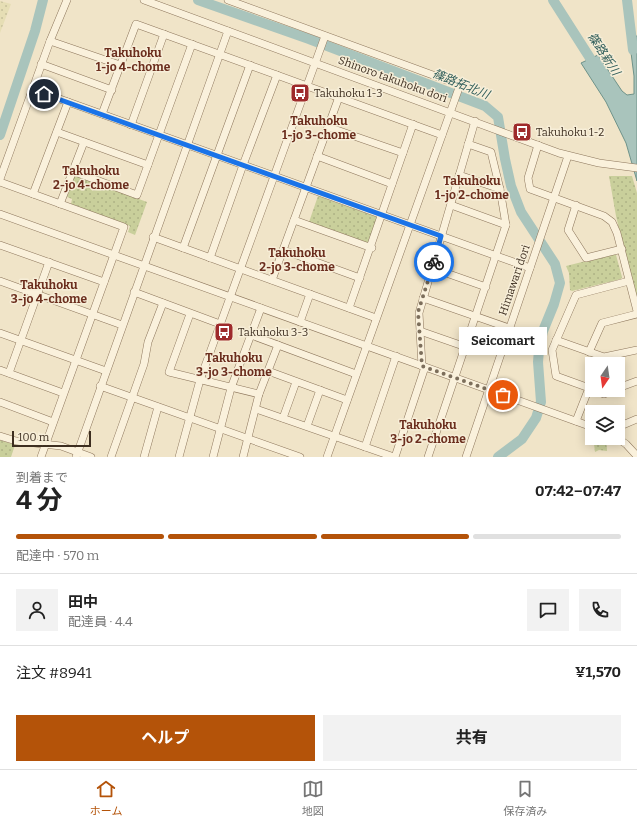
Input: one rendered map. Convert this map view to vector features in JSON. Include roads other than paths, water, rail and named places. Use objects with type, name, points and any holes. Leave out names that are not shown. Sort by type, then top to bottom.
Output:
[{"type":"street","points":[[41,457],[124,227],[0,180],[41,64],[67,0]]},
{"type":"street","name":"Shinoro takuhoku dori","points":[[144,0],[154,2],[228,31],[568,156],[637,168]]},
{"type":"street","points":[[228,0],[325,37],[460,85],[327,457]]},
{"type":"street","points":[[102,114],[136,24],[442,134]]},
{"type":"street","points":[[77,454],[100,386],[228,31]]},
{"type":"street","points":[[131,124],[164,34]]},
{"type":"street","points":[[180,457],[200,380],[273,176],[325,37]]},
{"type":"street","points":[[50,41],[120,65]]},
{"type":"street","points":[[72,171],[137,195],[192,44]]},
{"type":"street","points":[[41,64],[112,90]]},
{"type":"street","points":[[183,248],[250,65]]},
{"type":"street","points":[[210,258],[242,165],[277,75]]},
{"type":"street","points":[[32,89],[530,268]]},
{"type":"street","points":[[272,280],[338,97]]},
{"type":"street","points":[[34,194],[68,102]]},
{"type":"street","points":[[256,409],[394,457],[424,366],[418,312],[475,121]]},
{"type":"street","points":[[349,308],[372,248],[413,124]]},
{"type":"street","points":[[328,127],[403,153]]},
{"type":"street","points":[[57,132],[148,165]]},
{"type":"street","points":[[60,204],[84,142]]},
{"type":"street","points":[[428,457],[506,225],[500,189],[491,152],[468,144]]},
{"type":"street","points":[[538,145],[528,178],[530,189],[604,216],[612,222],[622,249],[630,281],[637,313],[602,323],[589,352]]},
{"type":"street","points":[[317,156],[392,184]]},
{"type":"street","name":"Himawari dori","points":[[466,457],[568,156]]},
{"type":"street","points":[[459,175],[500,189]]},
{"type":"street","points":[[450,205],[506,225]]},
{"type":"street","points":[[576,205],[568,230],[586,258],[622,249]]},
{"type":"street","points":[[0,214],[585,424]]},
{"type":"street","points":[[294,220],[372,248]]},
{"type":"street","points":[[154,238],[376,318]]},
{"type":"street","points":[[0,245],[104,282]]},
{"type":"street","points":[[283,250],[360,278]]},
{"type":"street","points":[[9,373],[49,262]]},
{"type":"street","points":[[432,268],[486,287]]},
{"type":"street","points":[[0,281],[122,325]]},
{"type":"street","points":[[585,386],[556,376],[552,350],[556,340],[576,295],[630,281]]},
{"type":"street","points":[[134,292],[220,324]]},
{"type":"street","points":[[300,322],[310,294]]},
{"type":"street","points":[[423,298],[509,328]]},
{"type":"street","points":[[112,457],[144,364],[148,342],[163,303]]},
{"type":"street","points":[[213,457],[231,388],[261,308]]},
{"type":"street","points":[[190,314],[169,372],[259,394]]},
{"type":"street","points":[[420,331],[466,347]]},
{"type":"street","points":[[0,333],[106,371]]},
{"type":"street","points":[[251,335],[356,374]]},
{"type":"street","points":[[556,340],[604,357],[637,350]]},
{"type":"street","points":[[243,457],[259,394],[278,345]]},
{"type":"street","points":[[365,447],[396,356]]},
{"type":"street","points":[[0,370],[63,393]]},
{"type":"street","points":[[268,371],[347,400]]},
{"type":"street","points":[[625,385],[637,381]]},
{"type":"street","points":[[283,418],[296,382]]},
{"type":"street","points":[[100,386],[300,457]]},
{"type":"street","points":[[307,426],[320,390]]},
{"type":"street","points":[[576,421],[588,397]]},
{"type":"street","points":[[0,402],[53,422]]},
{"type":"street","points":[[144,457],[158,407]]},
{"type":"street","points":[[625,424],[637,419]]},
{"type":"street","points":[[0,436],[16,442],[45,446],[61,446],[77,454],[91,457]]},
{"type":"street","points":[[625,443],[637,456]]},
{"type":"water","points":[[637,36],[637,181],[626,143],[606,102],[581,63],[598,55],[622,91],[627,95],[634,94],[634,76],[629,37]]},
{"type":"waterway","name":"篠路拓北川","points":[[0,135],[35,31],[43,0]]},
{"type":"waterway","name":"篠路拓北川","points":[[198,0],[309,39],[485,106],[498,117],[511,186],[521,212],[555,264],[560,283],[554,304],[543,331],[539,350],[538,362],[541,402],[536,418],[522,439],[498,457]]},
{"type":"waterway","name":"篠路新川","points":[[553,0],[597,69]]},
{"type":"waterway","points":[[627,0],[633,50]]},
{"type":"place","name":"Takuhoku 1-3","points":[[300,93]]},
{"type":"place","name":"Takuhoku 1-2","points":[[522,132]]},
{"type":"place","name":"Takuhoku 3-3","points":[[224,332]]},
{"type":"place","name":"Seicomart","points":[[503,395]]},
{"type":"district","name":"Takuhoku 1-jo 4-chome","points":[[133,60]]},
{"type":"district","name":"Takuhoku 1-jo 3-chome","points":[[319,128]]},
{"type":"district","name":"Takuhoku 2-jo 4-chome","points":[[91,178]]},
{"type":"district","name":"Takuhoku 1-jo 2-chome","points":[[472,188]]},
{"type":"district","name":"Takuhoku 2-jo 3-chome","points":[[297,260]]},
{"type":"district","name":"Takuhoku 3-jo 4-chome","points":[[49,292]]},
{"type":"district","name":"Takuhoku 3-jo 3-chome","points":[[234,365]]},
{"type":"district","name":"Takuhoku 3-jo 2-chome","points":[[428,432]]}]
